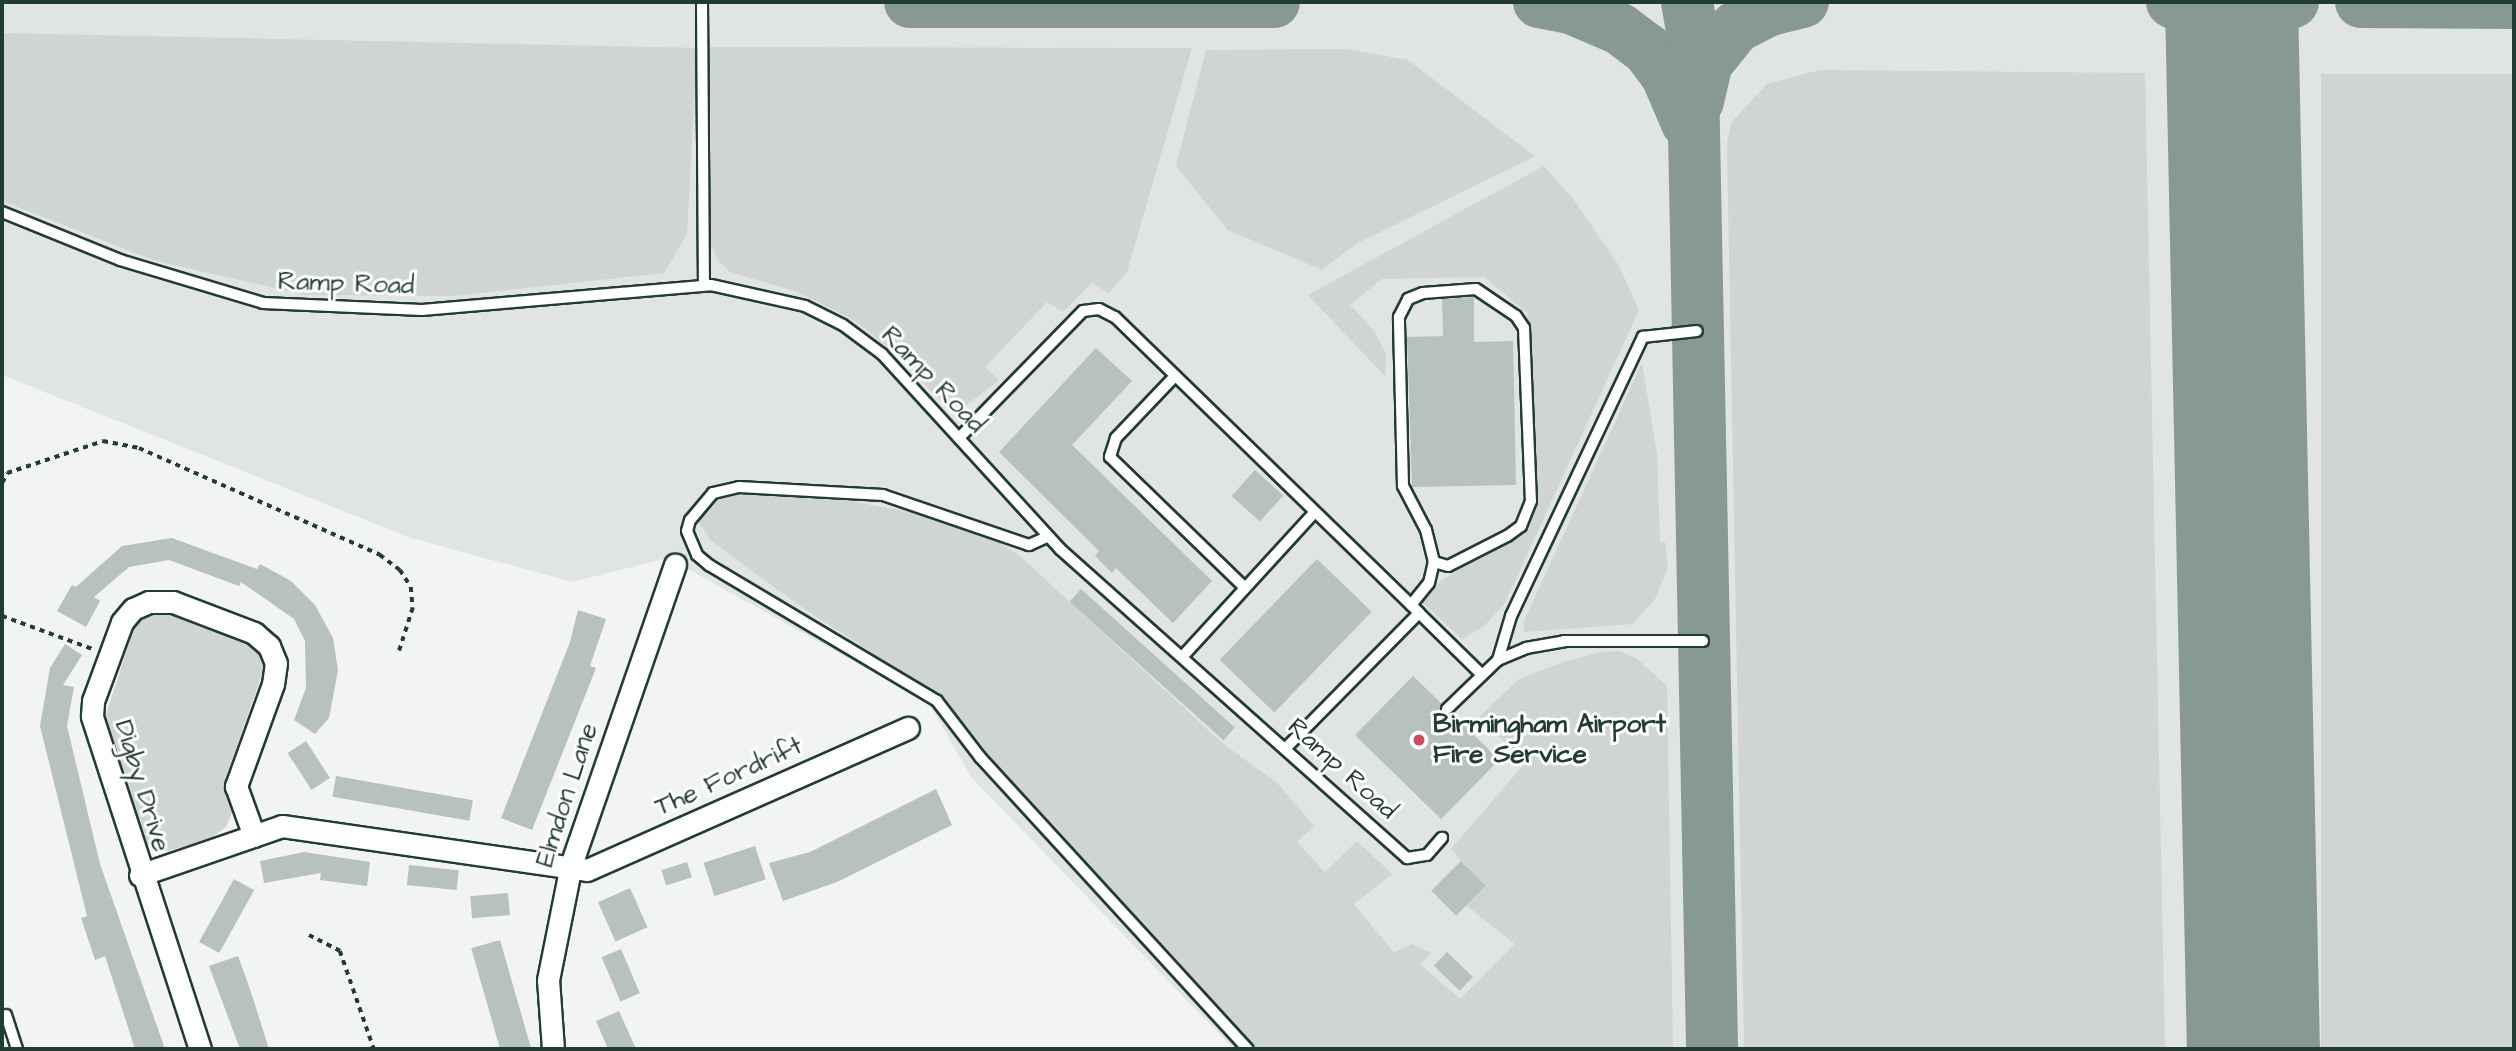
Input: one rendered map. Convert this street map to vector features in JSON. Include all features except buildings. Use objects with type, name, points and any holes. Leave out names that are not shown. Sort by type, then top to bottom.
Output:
[{"type":"street","name":"Elmdon Lane","points":[[553,1049],[548,980],[571,865],[675,564]]},
{"type":"street","name":"Digby Drive","points":[[200,1049],[140,875],[92,716],[109,655],[122,622],[149,603],[173,602],[254,633],[269,646],[276,663],[273,684],[236,786],[254,836]]},
{"type":"street","name":"The Fordrift","points":[[571,865],[587,870],[908,728]]},
{"type":"street","name":"Digby Drive","points":[[140,875],[282,826],[571,865]]},
{"type":"lane","points":[[702,2],[704,285]]},
{"type":"lane","name":"Ramp Road","points":[[2,212],[120,260],[264,303],[422,310],[704,285],[763,293],[843,325],[883,354],[1047,537],[1406,858],[1427,855],[1442,838]]},
{"type":"lane","points":[[1411,605],[1429,583],[1434,562],[1426,530],[1403,486],[1398,325],[1408,299],[1476,289],[1490,295],[1524,328],[1531,501],[1521,526],[1507,536],[1448,566],[1434,562]]},
{"type":"lane","points":[[959,438],[1083,311],[1092,307],[1108,311],[1482,675]]},
{"type":"lane","points":[[1498,660],[1511,616],[1643,337],[1697,331]]},
{"type":"lane","points":[[1175,376],[1116,438],[1110,457],[1245,588]]},
{"type":"lane","points":[[1047,537],[1029,545],[883,495],[752,487],[713,493],[690,520],[687,531],[697,555],[709,565],[937,701],[979,757],[1248,1049]]},
{"type":"lane","points":[[1183,656],[1315,512]]},
{"type":"lane","points":[[1286,749],[1419,613]]},
{"type":"lane","points":[[1447,709],[1498,660],[1564,641],[1703,641]]},
{"type":"lane","points":[[6,1015],[17,1049]]},
{"type":"path","points":[[2,483],[7,473],[103,441],[139,448],[380,555],[400,570],[411,587],[414,608],[398,655]]},
{"type":"path","points":[[2,616],[109,655]]},
{"type":"path","points":[[309,935],[340,951],[374,1049]]},
{"type":"shaded area","points":[[2,2],[2514,2],[2514,1049],[1234,1049],[971,777],[929,703],[668,558],[572,582],[408,537],[2,375]]},
{"type":"shaded area","points":[[2,33],[697,48],[687,234],[664,273],[454,296],[306,295],[156,261],[2,201]]},
{"type":"shaded area","points":[[710,47],[1192,48],[1127,272],[1109,293],[1092,283],[1063,312],[1047,302],[985,367],[999,380],[968,404],[953,407],[943,404],[899,356],[854,320],[798,292],[730,272],[718,260],[711,246]]},
{"type":"shaded area","points":[[1346,49],[1408,60],[1535,156],[1356,244],[1322,270],[1228,230],[1176,166],[1206,50]]},
{"type":"shaded area","points":[[1820,70],[2145,73],[2165,1049],[1744,1049],[1727,145],[1731,123],[1767,84]]},
{"type":"shaded area","points":[[2321,74],[2514,74],[2514,1049],[2321,1049]]},
{"type":"shaded area","points":[[1544,166],[1574,200],[1619,266],[1639,310],[1505,603],[1484,626],[1462,639],[1422,602],[1439,582],[1501,544],[1534,501],[1527,313],[1485,277],[1382,279],[1350,305],[1373,329],[1386,354],[1385,376],[1308,295]]},
{"type":"shaded area","points":[[1642,363],[1657,454],[1660,542],[1665,542],[1668,568],[1654,601],[1632,624],[1524,632],[1524,621]]},
{"type":"shaded area","points":[[736,494],[832,498],[916,513],[979,530],[1020,556],[1221,742],[1278,784],[1314,826],[1297,842],[1325,872],[1357,841],[1392,874],[1354,904],[1394,953],[1412,944],[1432,953],[1420,964],[1460,999],[1515,944],[1466,905],[1485,886],[1451,849],[1526,762],[1479,717],[1519,679],[1557,664],[1600,652],[1620,651],[1637,659],[1667,686],[1673,1049],[1254,1049],[1012,789],[939,696],[803,608],[710,540],[695,517],[706,504]]},
{"type":"shaded area","points":[[152,612],[177,613],[251,645],[262,655],[264,669],[224,782],[233,810],[226,827],[211,838],[168,851],[148,846],[105,717],[135,625]]},
{"type":"taxiway","points":[[910,2],[1274,2]]},
{"type":"taxiway","points":[[1539,2],[1571,8],[1620,29],[1647,49],[1667,76],[1687,123]]},
{"type":"taxiway","points":[[1687,2],[1692,31],[1712,1049]]},
{"type":"taxiway","points":[[1698,101],[1707,63],[1736,27],[1770,10],[1803,2]]},
{"type":"taxiway","points":[[2172,2],[2209,20],[2221,36],[2233,74],[2253,26],[2268,12],[2293,2]]},
{"type":"taxiway","points":[[2361,2],[2514,3]]},
{"type":"runway","points":[[2231,2],[2253,1049]]},
{"type":"place","name":"Birmingham Airport Fire Service","points":[[1419,740]]}]
